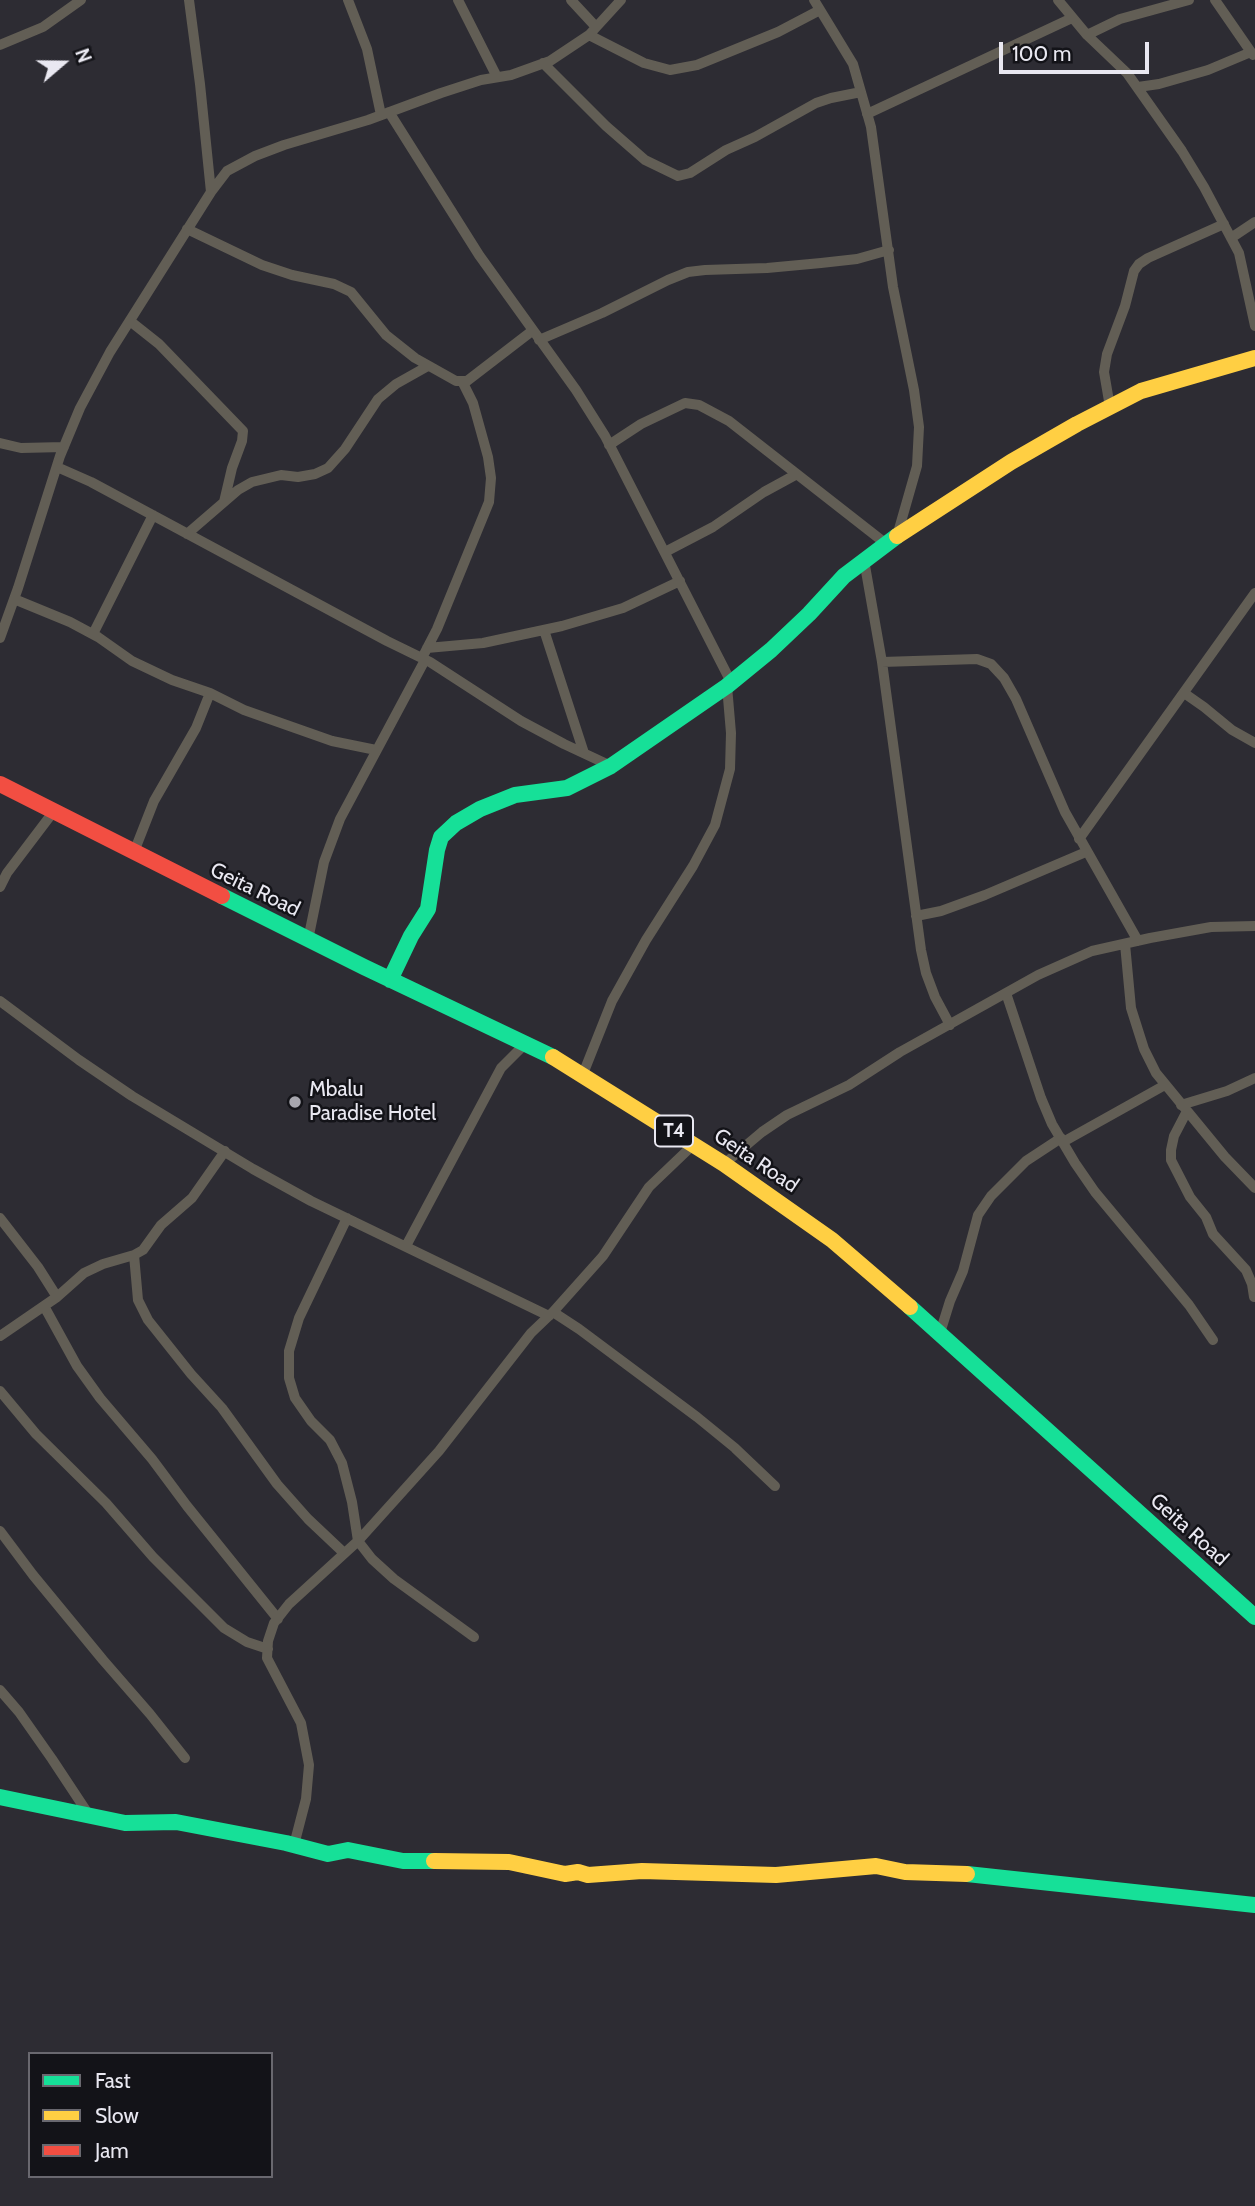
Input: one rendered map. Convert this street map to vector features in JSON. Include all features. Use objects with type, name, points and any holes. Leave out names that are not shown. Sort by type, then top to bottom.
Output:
[{"type":"main road","points":[[390,980],[411,936],[428,909],[441,838],[456,823],[480,809],[515,795],[567,788],[611,766],[729,684],[771,650],[844,576],[891,539],[1011,462],[1141,391],[1255,358]]},
{"type":"main road","name":"Geita Road","points":[[0,784],[308,940],[558,1059],[694,1144],[832,1240],[940,1333],[1255,1617]]},
{"type":"main road","points":[[0,1797],[125,1823],[176,1822],[328,1854],[348,1850],[403,1861],[509,1862],[565,1874],[578,1872],[588,1875],[642,1871],[776,1875],[876,1866],[905,1872],[946,1872],[1255,1905]]},
{"type":"street","points":[[0,45],[43,27],[81,0]]},
{"type":"street","points":[[189,0],[211,192]]},
{"type":"street","points":[[348,0],[367,49],[385,113],[479,255],[576,390],[610,445],[666,552],[729,684],[730,769],[715,825],[612,1001],[583,1074]]},
{"type":"street","points":[[458,0],[497,77]]},
{"type":"street","points":[[571,0],[593,31],[644,63],[670,70],[697,65],[778,32],[817,5],[853,64],[871,127],[893,287],[919,426],[917,466],[891,539],[797,474],[729,421],[691,402],[641,425],[610,445]]},
{"type":"street","points":[[0,638],[57,467],[80,408],[110,352],[187,229],[227,171],[255,156],[441,93],[543,64],[593,31],[621,0]]},
{"type":"street","points":[[1058,0],[1087,35],[1118,63],[1138,87],[1182,151],[1239,253],[1255,326]]},
{"type":"street","points":[[1087,35],[1120,19],[1189,0]]},
{"type":"street","points":[[1138,87],[1208,70],[1253,54],[1215,0]]},
{"type":"street","points":[[867,114],[1072,18]]},
{"type":"street","points":[[543,64],[645,160],[678,176],[690,173],[726,150],[816,103],[861,92]]},
{"type":"street","points":[[1231,237],[1255,222]]},
{"type":"street","points":[[1110,407],[1104,372],[1107,354],[1134,271],[1148,258],[1224,224]]},
{"type":"street","points":[[187,229],[262,265],[334,284],[351,292],[386,335],[428,366],[456,382],[467,381],[535,336],[602,313],[688,272],[821,263],[857,259],[889,250]]},
{"type":"street","points":[[130,321],[159,344],[243,431],[224,503]]},
{"type":"street","points":[[187,534],[238,490],[252,482],[281,475],[298,477],[315,474],[328,468],[345,449],[378,399],[396,384],[428,366]]},
{"type":"street","points":[[308,940],[328,851],[340,819],[437,629],[489,502],[491,478],[488,457],[473,403],[462,381]]},
{"type":"street","points":[[0,443],[21,448],[64,447]]},
{"type":"street","points":[[57,467],[153,515],[387,641],[424,655],[521,721],[611,766]]},
{"type":"street","points":[[666,552],[713,527],[764,492],[797,474]]},
{"type":"street","points":[[93,634],[153,515]]},
{"type":"street","points":[[864,560],[882,662],[926,973],[950,1025]]},
{"type":"street","points":[[424,655],[544,630],[624,608],[680,581]]},
{"type":"street","points":[[1079,839],[1255,593]]},
{"type":"street","points":[[14,599],[70,622],[132,661],[172,680],[296,729],[332,741],[376,750]]},
{"type":"street","points":[[544,630],[584,753]]},
{"type":"street","points":[[882,662],[977,659],[992,664],[1016,699],[1065,812],[1138,941]]},
{"type":"street","points":[[134,852],[153,801],[197,728],[210,693]]},
{"type":"street","points":[[1184,694],[1232,730],[1255,743]]},
{"type":"street","points":[[0,887],[7,873],[54,811]]},
{"type":"street","points":[[916,916],[941,911],[985,895],[1086,852]]},
{"type":"street","points":[[724,1164],[787,1115],[849,1086],[900,1052],[1038,975],[1092,951],[1211,927],[1255,926]]},
{"type":"street","points":[[1125,944],[1131,1007],[1144,1049],[1165,1085],[1225,1157],[1255,1188]]},
{"type":"street","points":[[1006,993],[1041,1098],[1062,1140],[1095,1192],[1189,1305],[1213,1340]]},
{"type":"street","points":[[0,1001],[111,1082],[311,1201],[579,1329],[736,1448],[775,1486]]},
{"type":"street","points":[[406,1246],[501,1068],[526,1043]]},
{"type":"street","points":[[1252,1299],[1252,1284],[1246,1270],[1213,1234],[1206,1217],[1191,1197],[1171,1160],[1171,1150],[1184,1108],[1255,1077]]},
{"type":"street","points":[[940,1333],[963,1271],[978,1215],[991,1196],[1026,1161],[1165,1085]]},
{"type":"street","points":[[294,1845],[306,1799],[309,1765],[300,1723],[267,1658],[268,1641],[278,1619],[289,1604],[358,1541],[439,1451],[531,1333],[603,1256],[649,1187],[694,1144]]},
{"type":"street","points":[[0,1336],[57,1297],[84,1273],[143,1250],[161,1225],[192,1198],[225,1151]]},
{"type":"street","points":[[0,1218],[38,1267],[57,1297]]},
{"type":"street","points":[[347,1218],[299,1318],[289,1351],[289,1378],[295,1398],[311,1421],[330,1440],[342,1464],[358,1541],[372,1559],[394,1579],[474,1637]]},
{"type":"street","points":[[134,1255],[138,1300],[148,1320],[222,1408],[277,1484],[308,1519],[344,1553]]},
{"type":"street","points":[[44,1306],[78,1366],[100,1398],[152,1459],[278,1619]]},
{"type":"street","points":[[0,1391],[36,1434],[106,1503],[153,1557],[224,1628],[247,1642],[268,1649]]},
{"type":"street","points":[[0,1531],[33,1575],[185,1758]]},
{"type":"street","points":[[0,1690],[19,1712],[89,1815]]},
{"type":"traffic: fast","points":[[390,980],[411,936],[428,909],[441,837],[456,823],[480,809],[515,795],[567,788],[611,766],[727,686],[771,650],[844,576],[897,536]]},
{"type":"traffic: fast","points":[[222,896],[553,1057]]},
{"type":"traffic: fast","points":[[910,1307],[1255,1617]]},
{"type":"traffic: fast","points":[[0,1797],[125,1823],[176,1822],[286,1843],[328,1854],[348,1850],[403,1861],[434,1861]]},
{"type":"traffic: fast","points":[[967,1874],[1255,1905]]},
{"type":"traffic: slow","points":[[897,536],[1011,462],[1141,391],[1255,358]]},
{"type":"traffic: slow","points":[[553,1057],[724,1164],[832,1240],[910,1307]]},
{"type":"traffic: slow","points":[[434,1861],[509,1862],[565,1874],[578,1872],[588,1875],[642,1871],[776,1875],[876,1866],[905,1872],[967,1874]]},
{"type":"traffic: jam","points":[[0,784],[222,896]]},
{"type":"place","name":"Mbalu Paradise Hotel","points":[[295,1102]]}]
